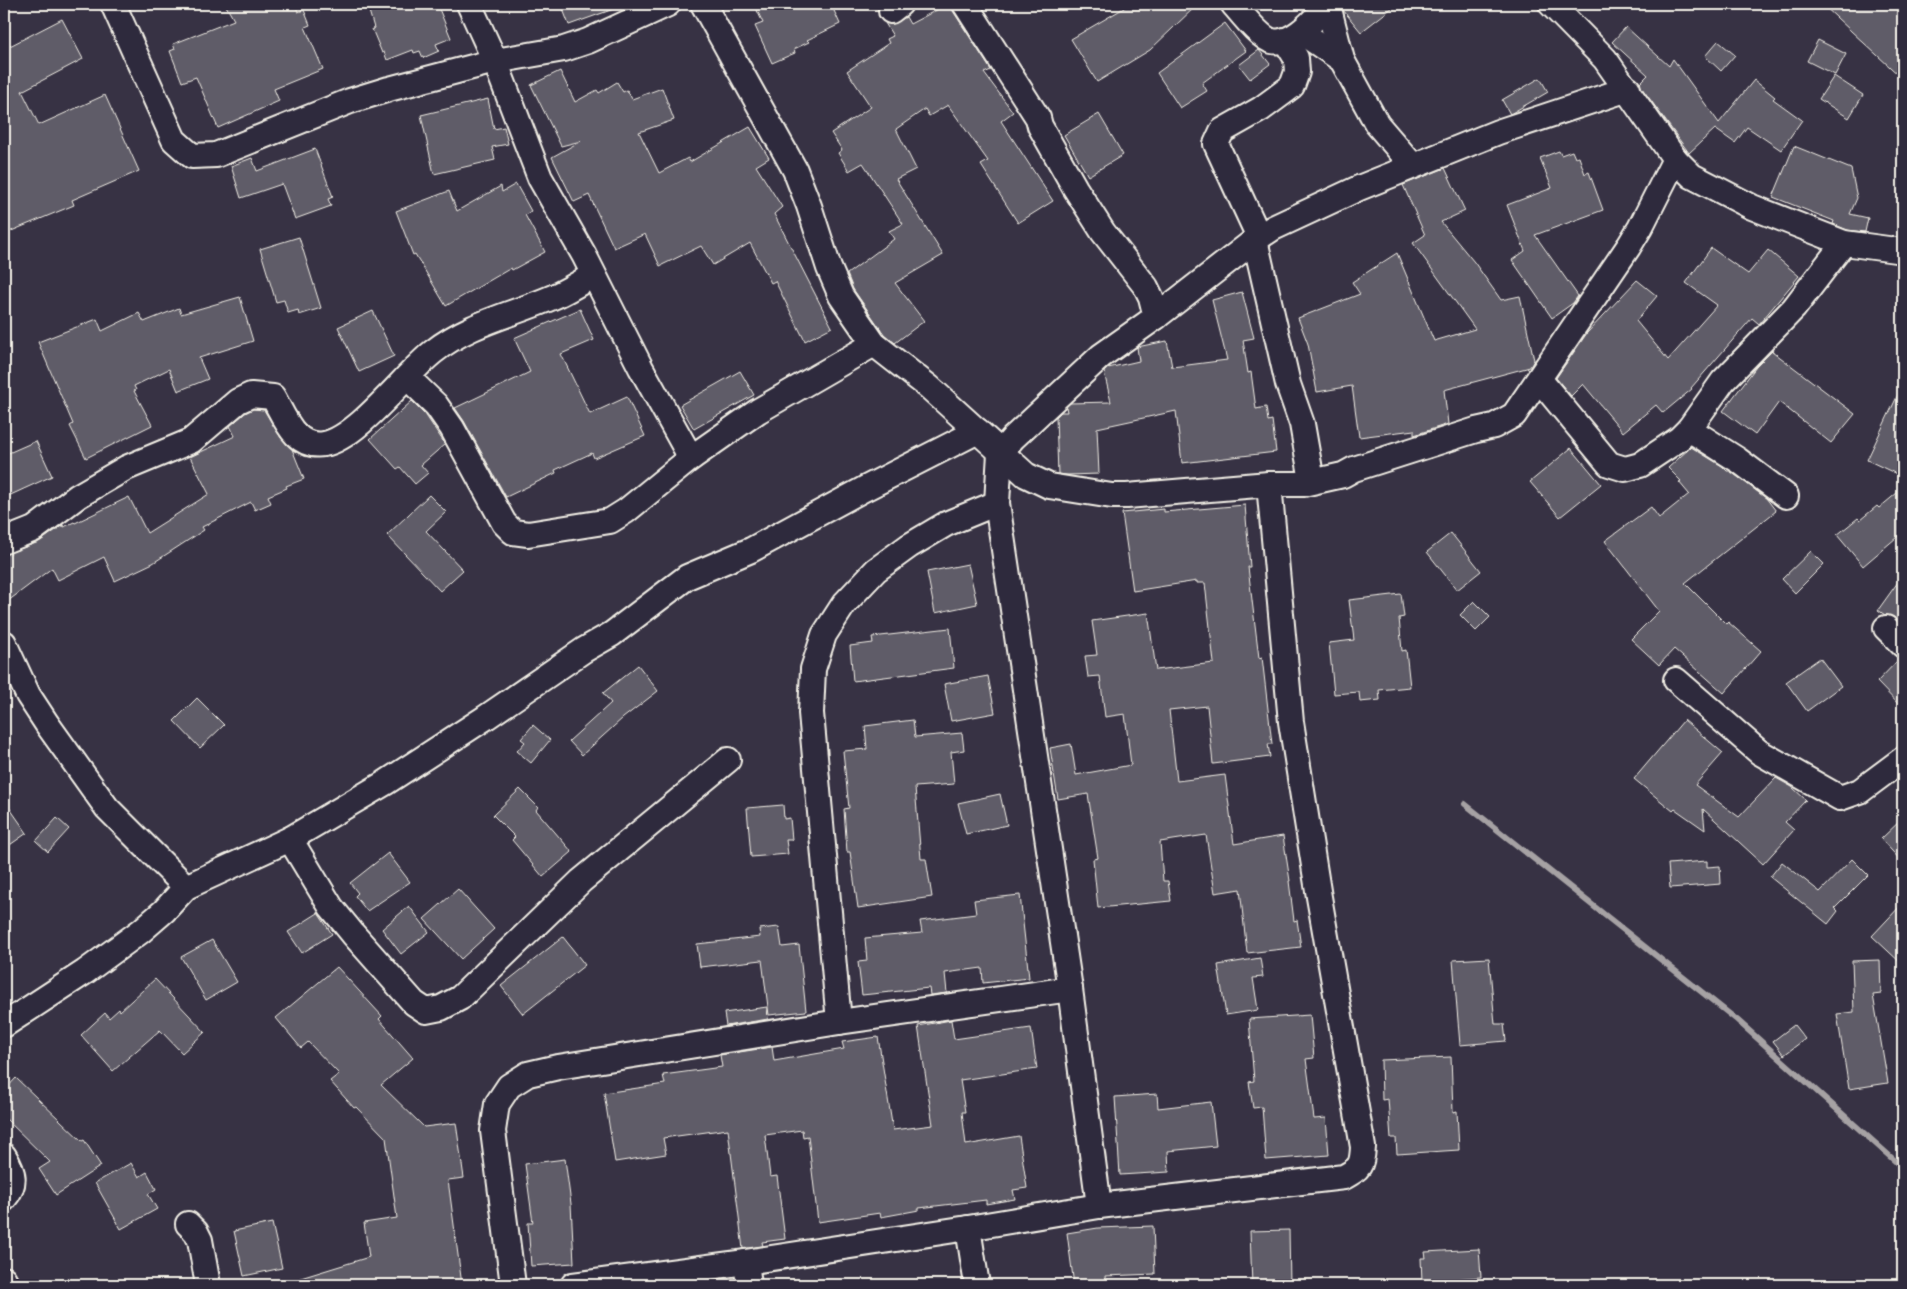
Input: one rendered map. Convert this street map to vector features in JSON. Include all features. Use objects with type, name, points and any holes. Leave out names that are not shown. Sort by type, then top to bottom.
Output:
[{"type":"street","points":[[113,4],[174,140],[192,156],[216,154],[350,101],[389,88],[495,62],[564,49],[588,41],[668,4]]},
{"type":"street","points":[[469,4],[495,62],[540,178],[584,255],[641,368],[692,458]]},
{"type":"street","points":[[704,4],[795,170],[840,296],[874,344],[929,387],[1026,475],[1049,486],[1112,496],[1127,496],[1269,484],[1290,485],[1343,475],[1354,469],[1494,426],[1514,415],[1539,379],[1629,246],[1675,159]]},
{"type":"street","points":[[965,4],[1038,118],[1040,126],[1103,232],[1146,287],[1151,297],[1156,317]]},
{"type":"street","points":[[1233,4],[1260,33],[1272,41],[1293,36],[1328,4],[1342,60],[1377,124],[1413,166]]},
{"type":"street","points":[[1551,4],[1605,59],[1628,89],[1675,159],[1692,176],[1752,207],[1844,243],[1903,251]]},
{"type":"street","points":[[1293,36],[1342,60]]},
{"type":"street","points":[[1293,36],[1297,72],[1292,86],[1261,109],[1222,131],[1216,144],[1257,238],[1288,384],[1302,424],[1312,481]]},
{"type":"street","points":[[1099,1206],[1070,989],[997,503],[1000,453],[1036,416],[1101,356],[1156,317],[1257,238],[1273,228],[1359,188],[1498,132],[1628,89]]},
{"type":"street","points":[[1539,379],[1609,464],[1625,469],[1640,465],[1679,439],[1689,429],[1723,381],[1794,308],[1844,243]]},
{"type":"street","points":[[4,541],[34,529],[84,492],[126,468],[191,441],[202,434],[238,401],[251,395],[260,394],[273,397],[295,436],[307,443],[324,444],[341,438],[365,418],[431,353],[452,337],[482,323],[554,297],[593,275]]},
{"type":"street","points":[[407,377],[436,405],[452,428],[504,524],[513,532],[528,534],[610,521],[626,511],[692,458],[758,411],[874,344]]},
{"type":"street","points":[[1689,429],[1738,460],[1786,496]]},
{"type":"street","points":[[4,1024],[85,972],[140,931],[186,887],[290,839],[385,782],[485,718],[584,650],[612,634],[687,577],[751,550],[864,489],[978,431]]},
{"type":"street","points":[[573,1285],[748,1274],[968,1228],[1099,1206],[1344,1177],[1357,1169],[1362,1162],[1363,1147],[1319,897],[1292,722],[1269,484]]},
{"type":"street","points":[[839,1022],[811,713],[812,669],[824,635],[844,604],[876,570],[909,546],[946,524],[997,503]]},
{"type":"street","points":[[1886,628],[1903,645]]},
{"type":"street","points":[[4,643],[28,695],[46,724],[107,808],[186,887]]},
{"type":"street","points":[[1676,680],[1759,752],[1840,798],[1860,790],[1900,768]]},
{"type":"street","points":[[290,839],[331,907],[414,1003],[426,1010],[441,1008],[460,998],[581,881],[728,760]]},
{"type":"street","points":[[513,1285],[493,1131],[497,1104],[509,1086],[528,1074],[558,1067],[839,1022],[1070,989]]},
{"type":"street","points":[[4,1156],[10,1165],[14,1178],[10,1191],[4,1199]]},
{"type":"street","points":[[188,1224],[196,1232],[200,1240],[208,1285]]},
{"type":"street","points":[[968,1228],[977,1285]]},
{"type":"street","points":[[4,1279],[5,1285]]},
{"type":"building","points":[[225,4],[295,4],[298,12],[304,10],[310,25],[305,27],[323,69],[274,89],[279,101],[218,128],[196,77],[182,82],[170,51],[175,49],[173,44],[234,20]]},
{"type":"building","points":[[367,4],[437,4],[451,38],[436,44],[439,51],[423,58],[420,51],[414,53],[413,50],[387,60],[372,29],[374,28]]},
{"type":"building","points":[[561,4],[622,4],[622,6],[569,25]]},
{"type":"building","points":[[754,4],[831,4],[840,24],[807,40],[809,42],[794,49],[795,53],[772,63],[755,26],[763,23]]},
{"type":"building","points":[[951,4],[953,11],[991,70],[984,73],[1013,112],[1001,121],[1053,201],[1018,223],[981,165],[988,161],[948,105],[929,116],[925,109],[896,129],[916,169],[896,179],[943,255],[895,283],[924,321],[895,343],[884,334],[853,289],[847,274],[894,239],[889,231],[903,224],[863,163],[849,171],[838,153],[842,150],[831,133],[871,107],[847,71],[889,43],[887,39],[893,36],[885,23],[893,24],[906,17],[910,24]]},
{"type":"building","points":[[1128,4],[1198,4],[1150,50],[1097,82],[1071,39]]},
{"type":"building","points":[[1342,4],[1397,4],[1361,32],[1343,10]]},
{"type":"building","points":[[1822,4],[1903,4],[1903,79],[1851,31]]},
{"type":"building","points":[[62,19],[83,59],[22,91],[39,125],[105,95],[139,171],[72,200],[74,205],[9,232],[4,220],[4,49]]},
{"type":"building","points":[[1225,23],[1246,51],[1202,83],[1207,91],[1180,108],[1157,73]]},
{"type":"building","points":[[1626,27],[1669,66],[1673,59],[1719,123],[1754,80],[1775,97],[1773,99],[1802,120],[1781,150],[1747,127],[1735,143],[1715,129],[1689,153],[1641,87],[1640,83],[1648,75],[1612,42]]},
{"type":"building","points":[[1818,40],[1846,54],[1835,75],[1807,61]]},
{"type":"building","points":[[1718,41],[1735,55],[1721,71],[1705,56]]},
{"type":"building","points":[[1259,50],[1270,64],[1250,79],[1239,65]]},
{"type":"building","points":[[560,71],[575,102],[597,90],[599,93],[617,82],[623,92],[627,90],[632,99],[662,88],[674,120],[639,132],[659,173],[688,158],[690,162],[750,127],[769,158],[756,166],[782,207],[774,214],[832,327],[805,341],[775,281],[771,283],[750,243],[713,265],[701,246],[660,266],[645,234],[614,248],[589,195],[574,202],[552,157],[581,141],[561,146],[531,85]]},
{"type":"building","points":[[1834,76],[1863,95],[1849,118],[1819,99]]},
{"type":"building","points":[[1540,78],[1548,92],[1510,114],[1502,100]]},
{"type":"building","points":[[488,99],[494,129],[504,127],[508,144],[492,147],[495,160],[434,174],[421,115]]},
{"type":"building","points":[[1099,114],[1123,155],[1088,176],[1064,135]]},
{"type":"building","points":[[1794,146],[1851,169],[1857,198],[1850,214],[1868,218],[1865,232],[1847,230],[1833,224],[1834,221],[1773,197]]},
{"type":"building","points":[[315,149],[333,197],[328,199],[331,206],[295,219],[282,184],[241,198],[231,166],[252,158],[257,171]]},
{"type":"building","points":[[1559,151],[1561,155],[1572,151],[1575,158],[1579,157],[1585,174],[1589,172],[1603,210],[1535,235],[1578,296],[1573,303],[1552,318],[1512,260],[1525,251],[1507,205],[1552,188],[1540,158]]},
{"type":"building","points":[[1445,168],[1465,211],[1441,222],[1474,262],[1501,300],[1520,296],[1534,360],[1530,367],[1444,390],[1448,424],[1414,435],[1414,430],[1359,437],[1352,386],[1317,392],[1308,344],[1298,318],[1360,294],[1352,282],[1397,253],[1434,341],[1475,329],[1413,243],[1425,235],[1403,185]]},
{"type":"building","points":[[516,184],[531,211],[525,215],[545,252],[512,270],[511,268],[446,306],[415,254],[413,255],[396,211],[449,191],[457,211],[501,186],[502,192]]},
{"type":"building","points":[[299,237],[321,308],[299,315],[298,310],[288,313],[284,300],[276,302],[260,249]]},
{"type":"building","points":[[1711,248],[1748,274],[1768,250],[1799,276],[1759,324],[1752,318],[1692,389],[1663,413],[1656,405],[1623,432],[1583,384],[1571,396],[1556,378],[1587,333],[1637,280],[1657,296],[1636,321],[1668,360],[1717,305],[1686,283]]},
{"type":"building","points":[[1242,292],[1254,338],[1243,340],[1248,373],[1251,372],[1256,409],[1266,407],[1268,421],[1272,420],[1276,452],[1182,463],[1176,411],[1097,428],[1099,474],[1058,474],[1056,417],[1061,412],[1067,412],[1066,407],[1070,403],[1111,402],[1104,372],[1108,368],[1139,361],[1137,347],[1167,341],[1172,367],[1227,360],[1212,300]]},
{"type":"building","points":[[240,297],[253,341],[199,358],[208,379],[178,391],[169,369],[134,386],[136,390],[134,391],[152,425],[86,458],[70,426],[73,424],[38,342],[97,319],[102,331],[139,313],[144,322],[179,308],[181,314]]},
{"type":"building","points":[[580,309],[594,340],[561,354],[590,414],[627,397],[645,436],[594,458],[592,453],[555,470],[556,473],[506,497],[455,408],[530,372],[514,338]]},
{"type":"building","points":[[373,311],[394,356],[359,372],[338,327]]},
{"type":"building","points":[[1772,351],[1855,414],[1831,443],[1779,402],[1755,435],[1723,411],[1756,367]]},
{"type":"building","points":[[740,371],[754,395],[694,429],[680,405]]},
{"type":"building","points":[[1903,384],[1903,477],[1867,460]]},
{"type":"building","points":[[412,401],[425,414],[445,444],[421,465],[428,473],[415,484],[400,467],[397,469],[370,439]]},
{"type":"building","points":[[253,409],[264,410],[281,438],[292,449],[304,479],[268,496],[271,503],[255,510],[251,502],[202,527],[204,530],[153,563],[115,581],[104,557],[58,580],[52,568],[4,604],[4,556],[6,554],[39,542],[63,525],[64,527],[75,523],[129,497],[147,533],[209,494],[190,457],[235,436],[230,426],[245,413]]},
{"type":"building","points":[[36,441],[52,476],[4,498],[4,455]]},
{"type":"building","points":[[1691,447],[1727,471],[1730,471],[1766,498],[1776,511],[1685,583],[1726,624],[1728,622],[1761,651],[1724,693],[1674,649],[1659,665],[1631,639],[1659,611],[1605,541],[1651,507],[1659,518],[1689,494],[1679,482],[1681,481],[1668,468]]},
{"type":"building","points":[[1571,448],[1601,484],[1560,517],[1530,482]]},
{"type":"building","points":[[1903,488],[1903,532],[1863,566],[1837,535],[1858,518],[1860,520],[1877,506],[1879,508]]},
{"type":"building","points":[[429,495],[446,512],[426,531],[463,570],[440,591],[387,535]]},
{"type":"building","points":[[1245,505],[1250,567],[1248,567],[1259,658],[1262,657],[1272,744],[1268,744],[1270,757],[1213,764],[1207,706],[1169,710],[1177,781],[1225,775],[1234,844],[1283,836],[1294,921],[1297,920],[1301,947],[1247,953],[1240,889],[1215,893],[1206,835],[1160,842],[1163,881],[1168,881],[1171,901],[1098,908],[1093,859],[1098,858],[1088,794],[1058,799],[1050,748],[1071,744],[1076,775],[1131,765],[1125,714],[1105,717],[1100,676],[1088,677],[1085,656],[1097,655],[1092,621],[1148,613],[1156,670],[1214,663],[1205,583],[1197,583],[1197,581],[1133,591],[1122,513],[1164,509],[1164,512]]},
{"type":"building","points":[[1451,533],[1481,571],[1457,590],[1427,552]]},
{"type":"building","points":[[1811,551],[1824,564],[1795,593],[1782,579]]},
{"type":"building","points":[[968,564],[977,604],[935,613],[927,572]]},
{"type":"building","points":[[1903,575],[1903,626],[1895,618],[1885,615],[1878,610]]},
{"type":"building","points":[[1401,594],[1404,617],[1399,618],[1402,651],[1406,650],[1410,687],[1379,690],[1380,700],[1360,702],[1359,692],[1334,694],[1329,643],[1354,640],[1349,600]]},
{"type":"building","points":[[1474,601],[1490,617],[1476,631],[1460,615]]},
{"type":"building","points":[[950,628],[954,668],[853,681],[850,646],[873,643],[872,637]]},
{"type":"building","points":[[1820,658],[1841,686],[1807,711],[1786,682]]},
{"type":"building","points":[[1900,658],[1903,658],[1903,709],[1877,682]]},
{"type":"building","points":[[638,665],[658,691],[623,718],[582,755],[569,741],[611,703],[603,693]]},
{"type":"building","points":[[988,676],[995,713],[951,721],[944,684]]},
{"type":"building","points":[[197,698],[224,725],[200,748],[174,721]]},
{"type":"building","points":[[913,720],[915,737],[962,733],[964,750],[951,752],[954,784],[915,787],[921,859],[926,859],[932,897],[858,908],[850,852],[847,852],[844,809],[849,808],[843,751],[867,749],[865,726]]},
{"type":"building","points":[[1684,720],[1723,753],[1695,785],[1739,817],[1776,778],[1792,787],[1806,800],[1785,822],[1794,830],[1763,864],[1703,809],[1705,830],[1675,809],[1673,811],[1634,779]]},
{"type":"building","points":[[533,725],[550,740],[531,763],[517,751],[525,742],[521,739]]},
{"type":"building","points":[[520,789],[538,807],[536,810],[572,852],[543,877],[512,840],[515,837],[493,815]]},
{"type":"building","points":[[1000,794],[1007,825],[966,834],[958,803]]},
{"type":"building","points":[[4,800],[27,833],[4,849]]},
{"type":"building","points":[[783,805],[784,819],[790,818],[792,840],[786,840],[788,854],[751,857],[747,808]]},
{"type":"building","points":[[57,818],[69,829],[48,852],[36,841]]},
{"type":"building","points":[[1903,818],[1903,863],[1881,839]]},
{"type":"building","points":[[388,853],[410,882],[367,911],[355,896],[358,893],[350,883]]},
{"type":"building","points":[[1852,859],[1868,875],[1835,908],[1838,911],[1828,924],[1770,877],[1782,862],[1820,892]]},
{"type":"building","points":[[1707,861],[1707,867],[1720,866],[1721,884],[1670,888],[1668,864]]},
{"type":"building","points":[[458,889],[494,929],[461,959],[424,919]]},
{"type":"building","points":[[1020,895],[1029,978],[983,983],[982,968],[945,973],[947,993],[930,995],[929,988],[862,995],[858,962],[867,961],[865,938],[922,933],[920,921],[976,914],[974,900]]},
{"type":"building","points":[[1903,903],[1903,965],[1872,936]]},
{"type":"building","points":[[409,906],[429,932],[401,954],[382,929]]},
{"type":"building","points":[[318,913],[332,934],[302,953],[288,932]]},
{"type":"building","points":[[779,927],[782,947],[799,945],[806,1011],[769,1015],[762,960],[700,967],[697,944],[760,937],[759,929]]},
{"type":"building","points":[[563,937],[585,965],[523,1014],[501,986]]},
{"type":"building","points":[[212,940],[237,982],[206,1000],[181,957]]},
{"type":"building","points":[[1260,958],[1263,977],[1253,978],[1258,1010],[1226,1015],[1218,965]]},
{"type":"building","points":[[1489,958],[1495,1024],[1504,1024],[1506,1041],[1460,1045],[1453,960]]},
{"type":"building","points":[[1880,960],[1881,994],[1873,995],[1888,1083],[1849,1089],[1837,1014],[1854,1012],[1852,961]]},
{"type":"building","points":[[337,967],[382,1016],[379,1019],[413,1058],[381,1085],[424,1127],[456,1123],[464,1178],[448,1180],[462,1285],[291,1285],[291,1281],[369,1257],[364,1223],[397,1218],[386,1138],[356,1107],[354,1108],[330,1081],[339,1074],[308,1042],[301,1048],[276,1018]]},
{"type":"building","points":[[155,979],[205,1032],[182,1053],[160,1030],[113,1071],[81,1035],[105,1013],[109,1018],[119,1009],[120,1011]]},
{"type":"building","points":[[767,1007],[768,1019],[726,1026],[724,1013]]},
{"type":"building","points":[[1310,1015],[1314,1058],[1306,1059],[1314,1119],[1326,1118],[1329,1155],[1266,1160],[1262,1107],[1253,1108],[1249,1082],[1254,1081],[1249,1019]]},
{"type":"building","points":[[951,1020],[954,1039],[1031,1028],[1037,1069],[960,1080],[965,1112],[962,1112],[966,1145],[1019,1136],[1027,1188],[1013,1190],[1015,1199],[986,1204],[986,1200],[919,1208],[919,1210],[881,1217],[880,1213],[818,1222],[808,1136],[803,1137],[802,1130],[765,1135],[770,1177],[777,1176],[785,1239],[762,1242],[763,1246],[743,1249],[728,1129],[663,1138],[666,1154],[615,1162],[604,1093],[665,1084],[663,1075],[722,1067],[720,1055],[772,1047],[774,1061],[844,1049],[842,1042],[878,1037],[893,1130],[933,1125],[918,1026]]},
{"type":"building","points":[[1794,1025],[1805,1039],[1784,1055],[1773,1041]]},
{"type":"building","points":[[1451,1057],[1453,1112],[1457,1111],[1459,1150],[1397,1154],[1396,1138],[1391,1138],[1388,1099],[1382,1100],[1381,1060]]},
{"type":"building","points":[[16,1078],[82,1141],[84,1140],[101,1166],[56,1195],[39,1169],[50,1162],[4,1117],[4,1091]]},
{"type":"building","points":[[1157,1094],[1158,1108],[1211,1102],[1216,1146],[1168,1151],[1169,1172],[1120,1175],[1115,1097]]},
{"type":"building","points":[[565,1159],[571,1204],[574,1263],[531,1266],[528,1223],[533,1223],[525,1164]]},
{"type":"building","points":[[131,1163],[139,1177],[147,1172],[156,1189],[148,1194],[157,1209],[121,1229],[95,1183]]},
{"type":"building","points":[[272,1223],[282,1268],[244,1276],[234,1231]]},
{"type":"building","points":[[1153,1226],[1155,1274],[1105,1276],[1106,1285],[1074,1285],[1067,1233],[1098,1228]]},
{"type":"building","points":[[1289,1230],[1290,1285],[1252,1285],[1250,1231]]},
{"type":"building","points":[[1479,1249],[1481,1277],[1422,1281],[1421,1258],[1426,1258],[1425,1252]]},
{"type":"waterway","points":[[1465,804],[1737,1020],[1903,1168]]}]
